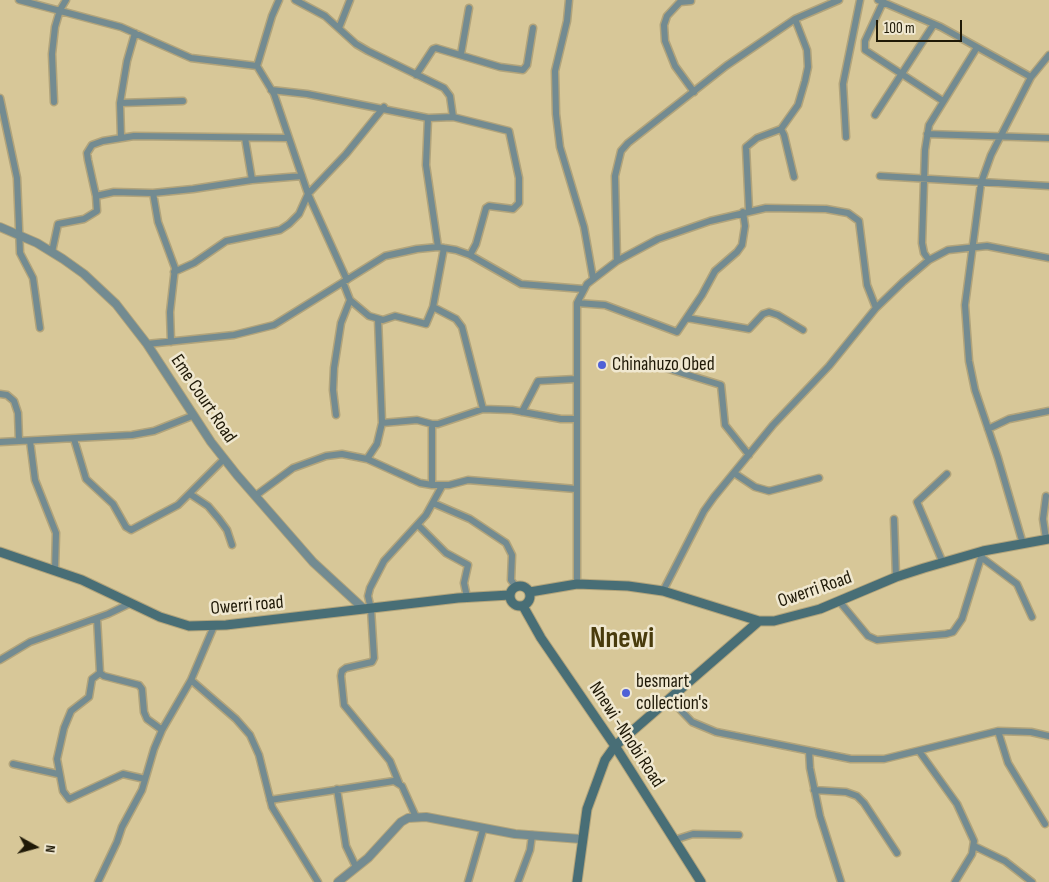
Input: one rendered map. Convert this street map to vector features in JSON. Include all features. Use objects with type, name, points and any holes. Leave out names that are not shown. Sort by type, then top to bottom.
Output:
[{"type":"main road","name":"Owerri Road","points":[[530,592],[577,584],[628,586],[663,591],[759,621],[784,620],[839,601],[896,577],[943,562],[1047,539]]},
{"type":"main road","name":"Owerri road","points":[[0,552],[55,570],[179,624],[214,626],[467,597],[510,595]]},
{"type":"main road","points":[[524,586],[530,592],[529,602],[523,606],[514,604],[510,595],[516,587],[524,586]]},
{"type":"main road","name":"Nnewi -Nnobi Road","points":[[523,606],[541,638],[616,746],[701,882]]},
{"type":"main road","points":[[577,882],[587,809],[605,760],[616,746],[759,621]]},
{"type":"street","points":[[19,0],[60,10],[135,33],[191,58],[257,66]]},
{"type":"street","points":[[54,102],[52,54],[60,10],[66,0]]},
{"type":"street","points":[[280,0],[272,16],[257,66],[271,90],[308,194],[345,281],[350,300],[359,310],[378,319],[395,316],[424,325],[428,322],[433,308],[441,247],[426,164],[428,118]]},
{"type":"street","points":[[295,0],[325,16],[362,48],[444,88],[450,96],[453,117]]},
{"type":"street","points":[[338,28],[350,0]]},
{"type":"street","points":[[568,0],[567,21],[555,71],[556,114],[560,147],[584,226],[593,278]]},
{"type":"street","points":[[617,261],[615,176],[621,152],[628,143],[726,66],[795,19],[839,0]]},
{"type":"street","points":[[846,137],[843,84],[860,0]]},
{"type":"street","points":[[691,1],[680,2],[672,8],[664,25],[665,41],[674,66],[694,92]]},
{"type":"street","points":[[943,100],[865,50],[866,41],[880,1],[934,24],[976,49],[1031,77]]},
{"type":"street","points":[[461,54],[469,8]]},
{"type":"street","points":[[577,302],[605,305],[646,319],[673,332],[680,330],[715,271],[737,252],[742,245],[746,212],[746,147],[757,138],[781,129],[798,105],[808,67],[805,44],[795,19]]},
{"type":"street","points":[[875,115],[900,73],[934,24]]},
{"type":"street","points":[[416,75],[433,49],[442,48],[500,67],[522,70],[527,65],[533,28]]},
{"type":"street","points":[[121,137],[120,104],[126,61],[135,33]]},
{"type":"street","points":[[929,260],[924,253],[922,243],[924,179],[929,124],[976,49]]},
{"type":"street","points":[[1023,544],[969,361],[965,305],[981,183],[1000,135],[1031,77],[1049,55]]},
{"type":"street","points":[[271,90],[384,107],[428,118],[453,117],[508,131],[519,178],[517,207],[486,208],[476,244],[470,255]]},
{"type":"street","points":[[0,98],[17,178],[22,258],[31,270],[40,328]]},
{"type":"street","points":[[120,104],[183,101]]},
{"type":"street","points":[[174,272],[194,263],[226,240],[280,230],[299,214],[308,194],[364,133],[384,107]]},
{"type":"street","points":[[781,129],[794,177]]},
{"type":"street","points":[[927,134],[1049,138]]},
{"type":"street","points":[[52,252],[58,224],[93,215],[97,211],[96,196],[88,160],[89,148],[102,140],[121,137],[288,138]]},
{"type":"street","points":[[245,138],[252,180]]},
{"type":"street","points":[[96,196],[114,192],[153,193],[252,180],[302,176]]},
{"type":"street","points":[[880,176],[1049,186]]},
{"type":"street","points":[[153,193],[158,222],[172,257],[174,272],[170,312],[171,342]]},
{"type":"street","points":[[577,584],[577,302],[583,289],[593,278],[617,261],[658,239],[746,212],[774,207],[826,208],[854,217],[859,221],[862,229],[867,285],[876,308]]},
{"type":"street","name":"Eme Court Road","points":[[0,228],[52,252],[84,274],[103,291],[147,344],[192,416],[224,459],[314,562],[368,609]]},
{"type":"street","points":[[147,344],[248,333],[274,326],[386,256],[441,247],[470,255],[521,284],[583,289]]},
{"type":"street","points":[[663,591],[704,511],[734,473],[829,366],[876,308],[929,260],[948,250],[972,247],[1007,249],[1049,258]]},
{"type":"street","points":[[336,415],[333,390],[334,368],[341,323],[350,300]]},
{"type":"street","points":[[433,308],[456,320],[462,326],[483,409]]},
{"type":"street","points":[[687,318],[749,329],[763,314],[769,312],[778,314],[803,330]]},
{"type":"street","points":[[367,460],[377,444],[382,423],[378,319]]},
{"type":"street","points":[[659,366],[721,385],[724,425],[749,455]]},
{"type":"street","points":[[522,412],[538,381],[576,378]]},
{"type":"street","points":[[0,394],[7,395],[14,401],[18,413],[19,441]]},
{"type":"street","points":[[382,423],[417,420],[432,424],[483,409],[522,412],[561,419],[577,419]]},
{"type":"street","points":[[988,429],[1009,419],[1049,410]]},
{"type":"street","points":[[0,442],[132,435],[154,431],[192,416]]},
{"type":"street","points":[[432,424],[432,485]]},
{"type":"street","points":[[74,439],[86,479],[113,504],[126,527],[131,530],[167,512],[190,494],[224,459]]},
{"type":"street","points":[[30,441],[33,471],[56,533],[55,570]]},
{"type":"street","points":[[255,496],[293,468],[308,461],[342,454],[367,460],[420,483],[432,485],[442,486],[468,480],[576,489]]},
{"type":"street","points":[[734,473],[762,490],[780,489],[820,478]]},
{"type":"street","points":[[943,562],[917,502],[918,499],[947,474]]},
{"type":"street","points":[[416,816],[390,761],[349,713],[342,696],[342,671],[372,662],[374,658],[368,596],[384,561],[418,525],[442,486]]},
{"type":"street","points":[[190,494],[208,506],[219,519],[227,530],[232,545]]},
{"type":"street","points":[[1046,496],[1043,519],[1047,539]]},
{"type":"street","points":[[433,503],[470,520],[506,543],[512,555],[511,580],[516,587]]},
{"type":"street","points":[[894,519],[896,577]]},
{"type":"street","points":[[418,525],[446,553],[468,564],[464,583],[467,597]]},
{"type":"street","points":[[839,601],[868,636],[877,640],[953,632],[962,619],[982,554],[1017,584],[1032,617]]},
{"type":"street","points":[[0,660],[30,642],[96,618],[130,603]]},
{"type":"street","points":[[96,618],[100,673]]},
{"type":"street","points":[[98,882],[122,827],[136,803],[162,730],[191,680],[214,626]]},
{"type":"street","points":[[100,673],[104,676],[139,685],[142,689],[146,719],[162,730]]},
{"type":"street","points":[[100,673],[92,679],[89,696],[71,711],[58,747],[58,774],[63,791],[69,798],[123,774],[145,778]]},
{"type":"street","points":[[191,680],[236,719],[250,735],[259,755],[270,800],[280,822],[318,882]]},
{"type":"street","points":[[670,699],[692,722],[724,734],[865,760],[884,759],[918,752],[998,731],[1031,732],[1049,736]]},
{"type":"street","points":[[998,731],[1008,763],[1045,824]]},
{"type":"street","points":[[809,751],[814,790],[820,816],[841,882]]},
{"type":"street","points":[[918,752],[957,804],[974,846],[1005,861],[1032,882]]},
{"type":"street","points":[[13,764],[58,774]]},
{"type":"street","points":[[270,800],[394,781],[399,783]]},
{"type":"street","points":[[337,789],[346,846],[356,867]]},
{"type":"street","points":[[814,790],[846,792],[864,802],[897,853]]},
{"type":"street","points":[[339,881],[368,858],[402,822],[416,816],[483,830],[582,839]]},
{"type":"street","points":[[468,882],[483,830]]},
{"type":"street","points":[[674,840],[693,834],[739,835]]},
{"type":"street","points":[[518,882],[530,850],[532,835]]},
{"type":"street","points":[[955,882],[974,846]]},
{"type":"place","name":"Chinahuzo Obed","points":[[602,365]]},
{"type":"place","name":"besmart collection's","points":[[626,693]]},
{"type":"district","name":"Nnewi","points":[[622,640]]}]
